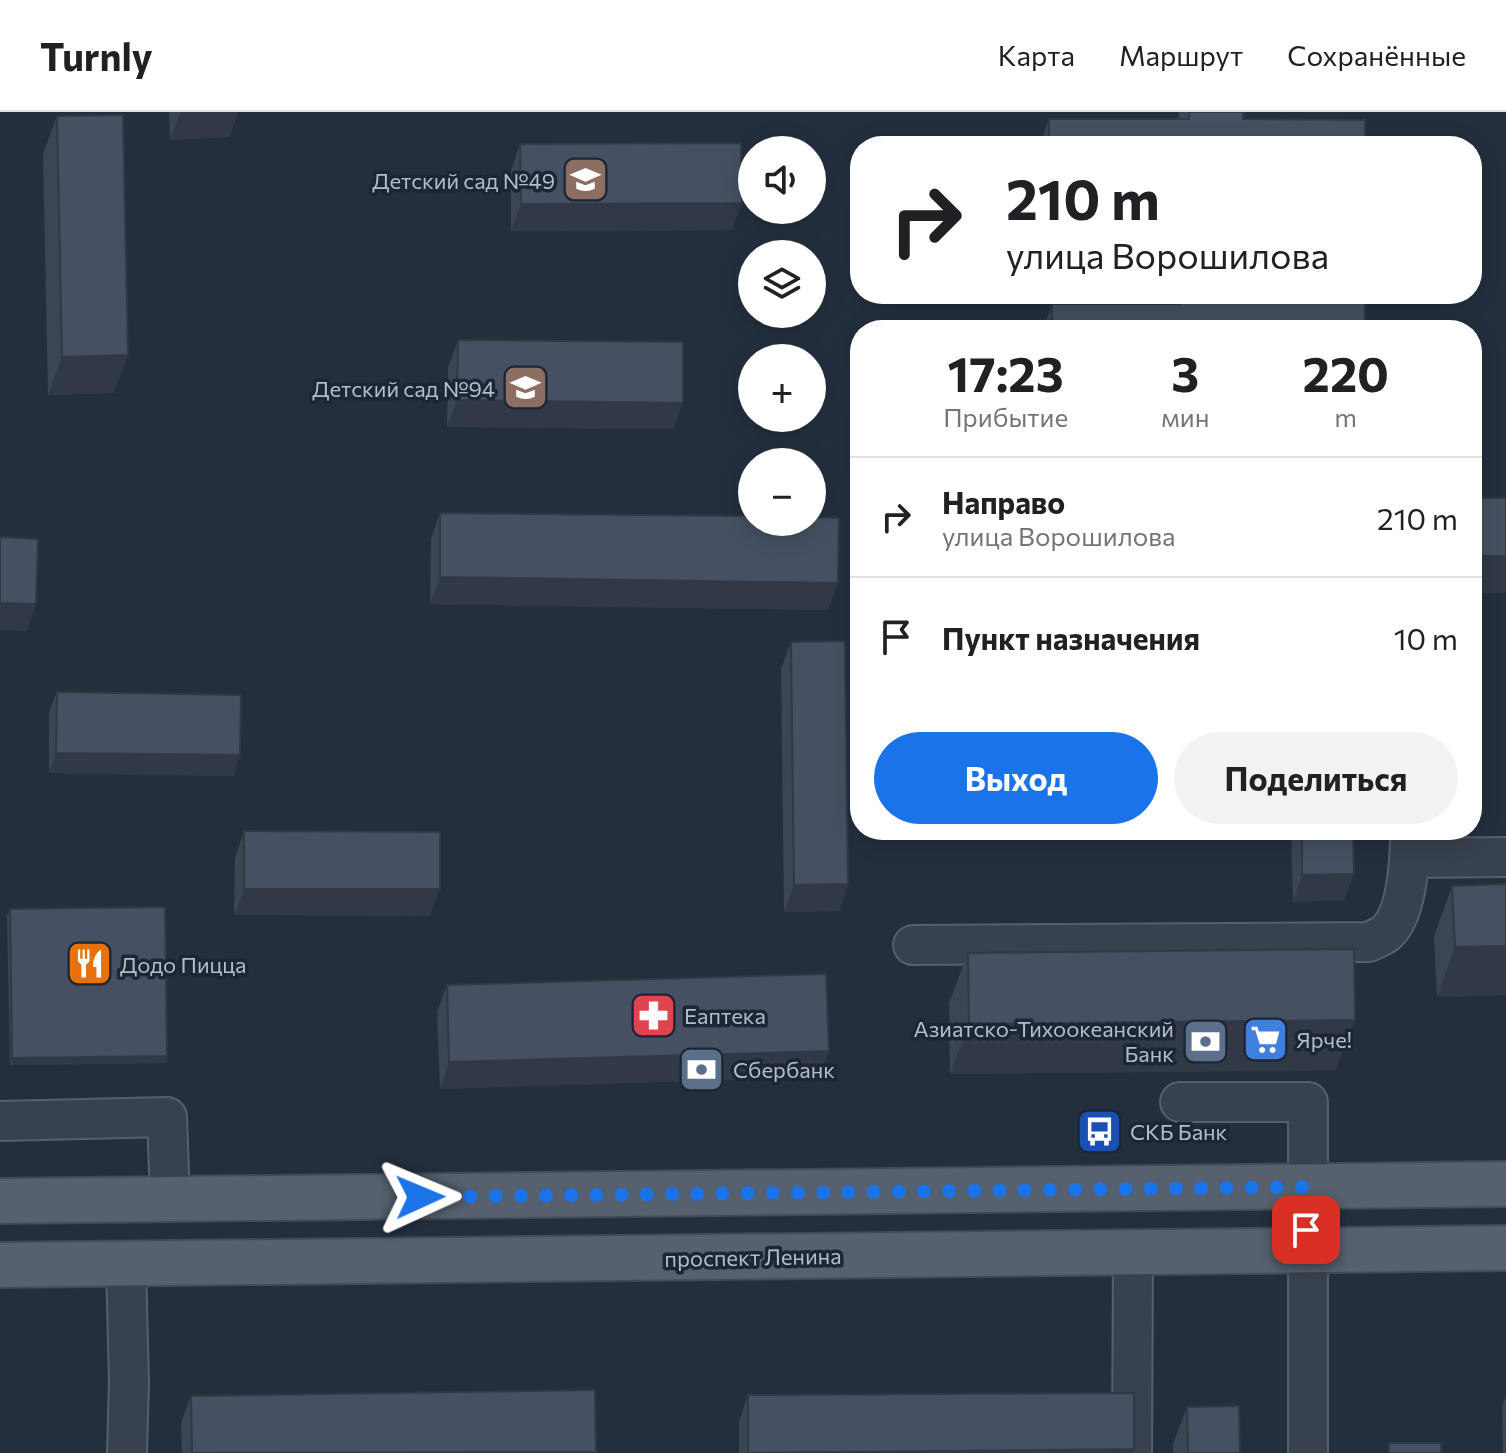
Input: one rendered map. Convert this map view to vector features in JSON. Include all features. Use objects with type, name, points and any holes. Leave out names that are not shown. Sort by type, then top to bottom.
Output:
[{"type":"main road","points":[[0,1201],[1506,1184]]},
{"type":"main road","name":"проспект Ленина","points":[[0,1265],[1506,1248]]},
{"type":"street","points":[[913,945],[1369,942],[1387,932],[1400,914],[1410,844],[1506,857]]},
{"type":"street","points":[[1180,1102],[1308,1102],[1308,1453]]},
{"type":"street","points":[[0,1121],[167,1117],[170,1199]]},
{"type":"street","points":[[1132,1453],[1133,1253]]},
{"type":"street","points":[[126,1264],[127,1453]]},
{"type":"building","points":[[1189,112],[1243,112],[1243,119],[1365,120],[1365,136],[1049,136],[1049,119],[1189,119]]},
{"type":"building","points":[[123,115],[128,355],[62,357],[57,116]]},
{"type":"building","points":[[738,143],[738,203],[521,204],[520,144]]},
{"type":"building","points":[[1052,304],[1365,304],[1365,320],[1052,320]]},
{"type":"building","points":[[458,340],[683,342],[683,403],[457,400]]},
{"type":"building","points":[[1482,498],[1506,498],[1506,556],[1482,556]]},
{"type":"building","points":[[440,513],[738,516],[738,536],[826,536],[826,518],[839,518],[838,583],[440,577]]},
{"type":"building","points":[[0,537],[38,539],[36,604],[0,603]]},
{"type":"building","points":[[845,641],[848,884],[794,885],[791,642]]},
{"type":"building","points":[[57,692],[241,695],[240,755],[56,753]]},
{"type":"building","points":[[244,831],[440,832],[440,889],[244,889]]},
{"type":"building","points":[[1302,840],[1353,840],[1354,874],[1302,875]]},
{"type":"building","points":[[1506,884],[1506,946],[1455,947],[1452,886]]},
{"type":"building","points":[[165,907],[167,1056],[12,1058],[10,909]]},
{"type":"building","points":[[1354,949],[1355,1020],[969,1024],[968,953]]},
{"type":"building","points":[[826,974],[829,1051],[449,1062],[447,985]]},
{"type":"building","points":[[595,1390],[596,1452],[192,1453],[191,1396]]},
{"type":"building","points":[[1134,1393],[1134,1449],[748,1453],[748,1395]]},
{"type":"building","points":[[1239,1406],[1240,1453],[1188,1453],[1187,1407]]},
{"type":"building","points":[[1389,1443],[1441,1443],[1441,1453],[1389,1453]]},
{"type":"place","name":"Детский сад №49","points":[[586,180]]},
{"type":"place","name":"Детский сад №94","points":[[526,388]]},
{"type":"place","name":"Додо Пицца","points":[[89,964]]},
{"type":"place","name":"Еаптека","points":[[653,1015]]},
{"type":"place","name":"Ярче!","points":[[1265,1039]]},
{"type":"place","name":"Азиатско-Тихоокеанский Банк","points":[[1205,1041]]},
{"type":"place","name":"Сбербанк","points":[[702,1069]]},
{"type":"place","name":"СКБ Банк","points":[[1099,1131]]},
{"type":"route","points":[[420,1197],[1307,1187],[1306,1230]]}]
